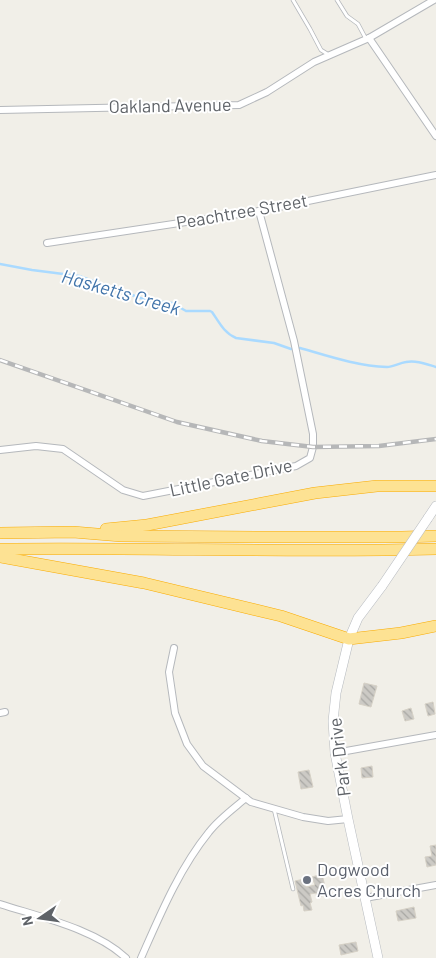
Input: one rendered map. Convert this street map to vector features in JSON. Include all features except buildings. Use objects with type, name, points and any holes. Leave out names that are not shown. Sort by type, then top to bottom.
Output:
[{"type":"highway","points":[[0,532],[73,532],[147,526],[315,493],[377,486],[436,486]]},
{"type":"highway","points":[[73,532],[121,536],[264,538],[436,536]]},
{"type":"highway","points":[[0,550],[375,551],[436,549]]},
{"type":"highway","points":[[0,557],[144,583],[281,616],[349,639],[401,633],[436,626]]},
{"type":"street","name":"Oakland Avenue","points":[[0,110],[239,105],[268,92],[314,62],[368,39],[434,0]]},
{"type":"street","points":[[368,39],[435,134]]},
{"type":"street","name":"Peachtree Street","points":[[47,243],[259,211],[436,175]]},
{"type":"street","name":"Little Gate Drive","points":[[0,450],[36,446],[63,449],[123,490],[143,496],[296,466],[310,458],[313,447],[312,434],[294,341],[259,211]]},
{"type":"street","name":"Park Drive","points":[[378,958],[348,820],[336,753],[333,721],[336,694],[349,639],[358,618],[436,506]]},
{"type":"street","points":[[174,648],[169,672],[175,713],[187,744],[203,766],[251,802],[328,821],[348,820]]},
{"type":"street","points":[[336,753],[436,735]]},
{"type":"street","points":[[141,958],[189,859],[218,822],[246,798]]},
{"type":"street","points":[[365,898],[436,884]]},
{"type":"street","points":[[0,904],[89,935],[119,951],[126,958]]},
{"type":"lane","points":[[292,0],[321,50],[329,56]]},
{"type":"lane","points":[[337,0],[347,16],[358,24],[368,39]]},
{"type":"lane","points":[[274,809],[293,889]]},
{"type":"waterway","name":"Hasketts Creek","points":[[0,264],[79,276],[146,300],[172,303],[186,311],[210,311],[225,330],[236,338],[274,343],[291,349]]},
{"type":"waterway","name":"Hasketts Creek","points":[[300,348],[365,365],[387,367],[414,362],[436,367]]},
{"type":"railway","points":[[0,360],[177,422],[262,441],[313,447],[379,446],[436,439]]},
{"type":"place","name":"Dogwood Acres Church","points":[[307,880]]}]
